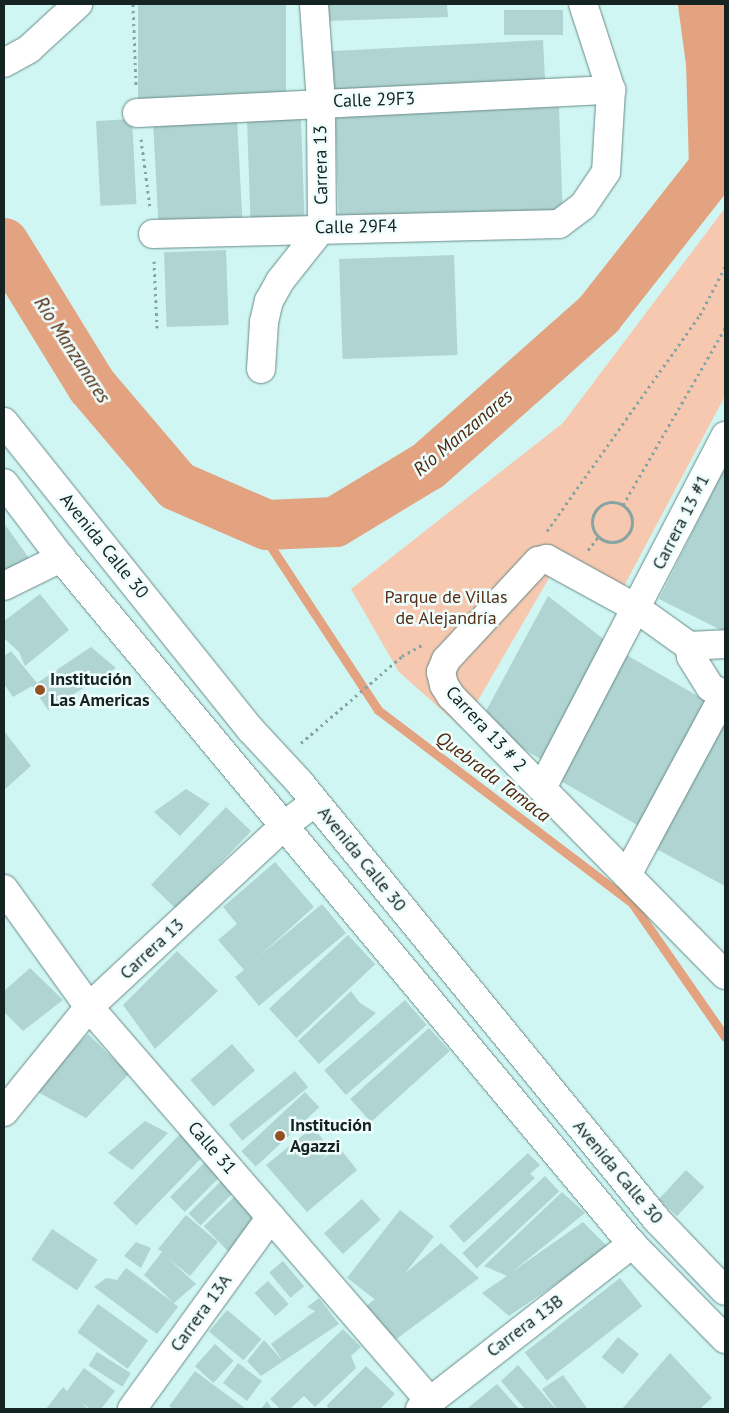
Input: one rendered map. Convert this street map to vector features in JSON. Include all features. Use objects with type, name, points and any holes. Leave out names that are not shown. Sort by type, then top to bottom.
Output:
[{"type":"street","points":[[4,63],[29,49],[78,4]]},
{"type":"street","name":"Carrera 13","points":[[262,369],[264,322],[269,301],[280,281],[322,228],[321,102],[314,4]]},
{"type":"street","points":[[583,4],[591,19],[611,90]]},
{"type":"street","name":"Calle 29F3","points":[[137,112],[611,90]]},
{"type":"street","name":"Calle 29F4","points":[[153,234],[322,228],[558,224],[583,206],[606,172],[611,90]]},
{"type":"street","name":"Avenida Calle 30","points":[[4,422],[252,730],[315,802],[657,1220],[725,1291]]},
{"type":"street","name":"Carrera 13 #1","points":[[542,788],[725,436]]},
{"type":"street","name":"Avenida Calle 30","points":[[4,482],[61,558],[286,824],[632,1244],[725,1339]]},
{"type":"street","points":[[4,586],[61,558]]},
{"type":"street","name":"Carrera 13 # 2","points":[[689,646],[636,608],[547,559],[538,561],[446,660],[441,672],[444,685],[451,696],[627,875],[721,960]]},
{"type":"street","points":[[627,875],[725,695],[710,687],[691,656],[689,646],[725,644]]},
{"type":"street","name":"Carrera 13","points":[[4,1112],[89,1007],[286,824],[315,802]]},
{"type":"street","name":"Calle 31","points":[[4,890],[89,1007],[270,1217],[424,1405]]},
{"type":"street","name":"Carrera 13A","points":[[132,1409],[270,1217]]},
{"type":"street","name":"Carrera 13B","points":[[424,1405],[632,1244]]},
{"type":"path","points":[[133,4],[137,112],[153,234],[157,328]]},
{"type":"path","points":[[544,536],[700,315],[725,267]]},
{"type":"path","points":[[623,505],[725,328]]},
{"type":"path","points":[[610,502],[623,505],[632,522],[627,534],[616,542],[598,537],[592,525],[594,513],[610,502]]},
{"type":"path","points":[[280,760],[342,711],[402,656],[424,644]]},
{"type":"green space","name":"Parque de Villas de Alejandría","points":[[725,208],[725,396],[623,588],[560,559],[462,728],[399,672],[351,589],[563,423]]},
{"type":"building","points":[[138,4],[286,4],[286,100],[138,100]]},
{"type":"building","points":[[328,4],[447,4],[448,17],[328,21]]},
{"type":"building","points":[[504,10],[563,10],[563,35],[504,35]]},
{"type":"building","points":[[543,40],[545,79],[330,90],[328,51]]},
{"type":"building","points":[[559,107],[563,211],[339,219],[335,115]]},
{"type":"building","points":[[237,118],[242,223],[159,227],[153,122]]},
{"type":"building","points":[[132,119],[136,204],[100,206],[96,121]]},
{"type":"building","points":[[301,119],[305,222],[251,224],[247,121]]},
{"type":"building","points":[[226,250],[229,325],[167,327],[164,252]]},
{"type":"building","points":[[454,255],[457,355],[343,359],[339,259]]},
{"type":"building","points":[[725,467],[725,632],[659,599]]},
{"type":"building","points":[[4,523],[31,561],[4,575]]},
{"type":"building","points":[[40,594],[69,630],[25,666],[19,652],[4,638],[4,621]]},
{"type":"building","points":[[548,596],[610,644],[550,765],[480,722]]},
{"type":"building","points":[[91,647],[116,668],[48,710],[32,686],[13,697],[4,684],[4,656],[11,651],[37,683]]},
{"type":"building","points":[[625,654],[714,706],[643,828],[554,777]]},
{"type":"building","points":[[725,711],[725,886],[651,846]]},
{"type":"building","points":[[4,731],[31,766],[4,790]]},
{"type":"building","points":[[186,789],[210,804],[180,836],[154,812]]},
{"type":"building","points":[[226,807],[251,831],[176,909],[151,885]]},
{"type":"building","points":[[275,862],[314,907],[258,957],[322,904],[346,933],[259,1006],[235,977],[244,970],[218,940],[237,924],[223,907]]},
{"type":"building","points":[[348,935],[375,964],[296,1038],[269,1009]]},
{"type":"building","points":[[177,951],[218,991],[155,1049],[123,1005]]},
{"type":"building","points":[[30,968],[63,1000],[23,1031],[4,1012],[4,991]]},
{"type":"building","points":[[351,991],[360,1003],[376,1013],[319,1064],[298,1041]]},
{"type":"building","points":[[405,1000],[427,1025],[346,1095],[324,1070]]},
{"type":"building","points":[[429,1028],[450,1051],[371,1122],[350,1099]]},
{"type":"building","points":[[88,1034],[129,1074],[86,1118],[34,1090]]},
{"type":"building","points":[[232,1044],[255,1070],[213,1106],[190,1080]]},
{"type":"building","points":[[295,1071],[308,1087],[242,1141],[229,1124]]},
{"type":"building","points":[[305,1092],[319,1107],[256,1167],[241,1151]]},
{"type":"building","points":[[145,1121],[168,1133],[132,1170],[108,1153]]},
{"type":"building","points":[[313,1127],[331,1150],[320,1161],[338,1146],[357,1170],[307,1212],[266,1165]]},
{"type":"building","points":[[182,1132],[205,1154],[136,1225],[113,1203]]},
{"type":"building","points":[[528,1153],[540,1165],[530,1174],[535,1178],[464,1243],[449,1226]]},
{"type":"building","points":[[206,1161],[221,1176],[185,1212],[170,1197]]},
{"type":"building","points":[[686,1170],[704,1187],[677,1216],[659,1199]]},
{"type":"building","points":[[545,1176],[559,1191],[477,1268],[462,1253]]},
{"type":"building","points":[[221,1181],[233,1193],[200,1226],[188,1214]]},
{"type":"building","points":[[562,1192],[585,1213],[512,1272],[583,1222],[609,1248],[509,1316],[482,1293],[507,1276],[484,1266]]},
{"type":"building","points":[[234,1197],[261,1225],[231,1254],[204,1226]]},
{"type":"building","points":[[362,1199],[381,1220],[343,1254],[324,1233]]},
{"type":"building","points":[[400,1210],[434,1236],[381,1304],[347,1278]]},
{"type":"building","points":[[186,1215],[218,1242],[190,1276],[168,1258],[196,1284],[174,1303],[144,1275],[162,1252],[158,1249]]},
{"type":"building","points":[[52,1229],[98,1260],[77,1290],[31,1260]]},
{"type":"building","points":[[136,1242],[151,1248],[141,1268],[124,1256]]},
{"type":"building","points":[[441,1243],[479,1278],[395,1340],[363,1309]]},
{"type":"building","points":[[283,1261],[304,1286],[290,1298],[269,1273]]},
{"type":"building","points":[[126,1268],[178,1307],[157,1334],[94,1287],[106,1278],[117,1280]]},
{"type":"building","points":[[620,1278],[642,1306],[547,1381],[525,1352]]},
{"type":"building","points":[[268,1281],[289,1304],[275,1316],[255,1293]]},
{"type":"building","points":[[319,1298],[339,1324],[261,1376],[247,1361],[264,1340],[283,1361],[271,1344],[315,1311],[307,1307]]},
{"type":"building","points":[[98,1304],[148,1340],[128,1369],[77,1332]]},
{"type":"building","points":[[227,1310],[261,1339],[243,1360],[209,1331]]},
{"type":"building","points":[[343,1329],[361,1347],[351,1356],[356,1368],[315,1407],[304,1396],[290,1409],[280,1409],[270,1399]]},
{"type":"building","points":[[618,1337],[639,1354],[623,1374],[602,1357]]},
{"type":"building","points":[[215,1344],[234,1361],[214,1383],[195,1366]]},
{"type":"building","points":[[97,1352],[131,1373],[122,1387],[89,1366]]},
{"type":"building","points":[[670,1353],[712,1398],[700,1409],[622,1409]]},
{"type":"building","points":[[238,1363],[262,1381],[247,1401],[223,1383]]},
{"type":"building","points":[[518,1365],[556,1409],[525,1409],[501,1381]]},
{"type":"building","points":[[366,1366],[395,1394],[380,1409],[328,1409],[327,1405]]},
{"type":"building","points":[[84,1368],[115,1391],[101,1409],[90,1409],[81,1402],[88,1409],[46,1409],[63,1387],[67,1391]]},
{"type":"building","points":[[195,1371],[246,1409],[173,1409],[169,1406]]},
{"type":"building","points":[[563,1375],[587,1408],[557,1409],[542,1389]]},
{"type":"building","points":[[497,1384],[519,1409],[468,1408]]},
{"type":"building","points":[[267,1401],[272,1409],[261,1409]]},
{"type":"waterway","name":"Río Manzanares","points":[[4,243],[92,386],[177,486],[267,525],[335,522],[428,466],[599,314],[714,168],[711,63],[703,4]]},
{"type":"waterway","name":"Quebrada Tamaca","points":[[267,525],[271,547],[378,710],[632,903],[725,1037]]},
{"type":"place","name":"Institución Las Americas","points":[[40,690]]},
{"type":"place","name":"Institución Agazzi","points":[[280,1136]]}]
